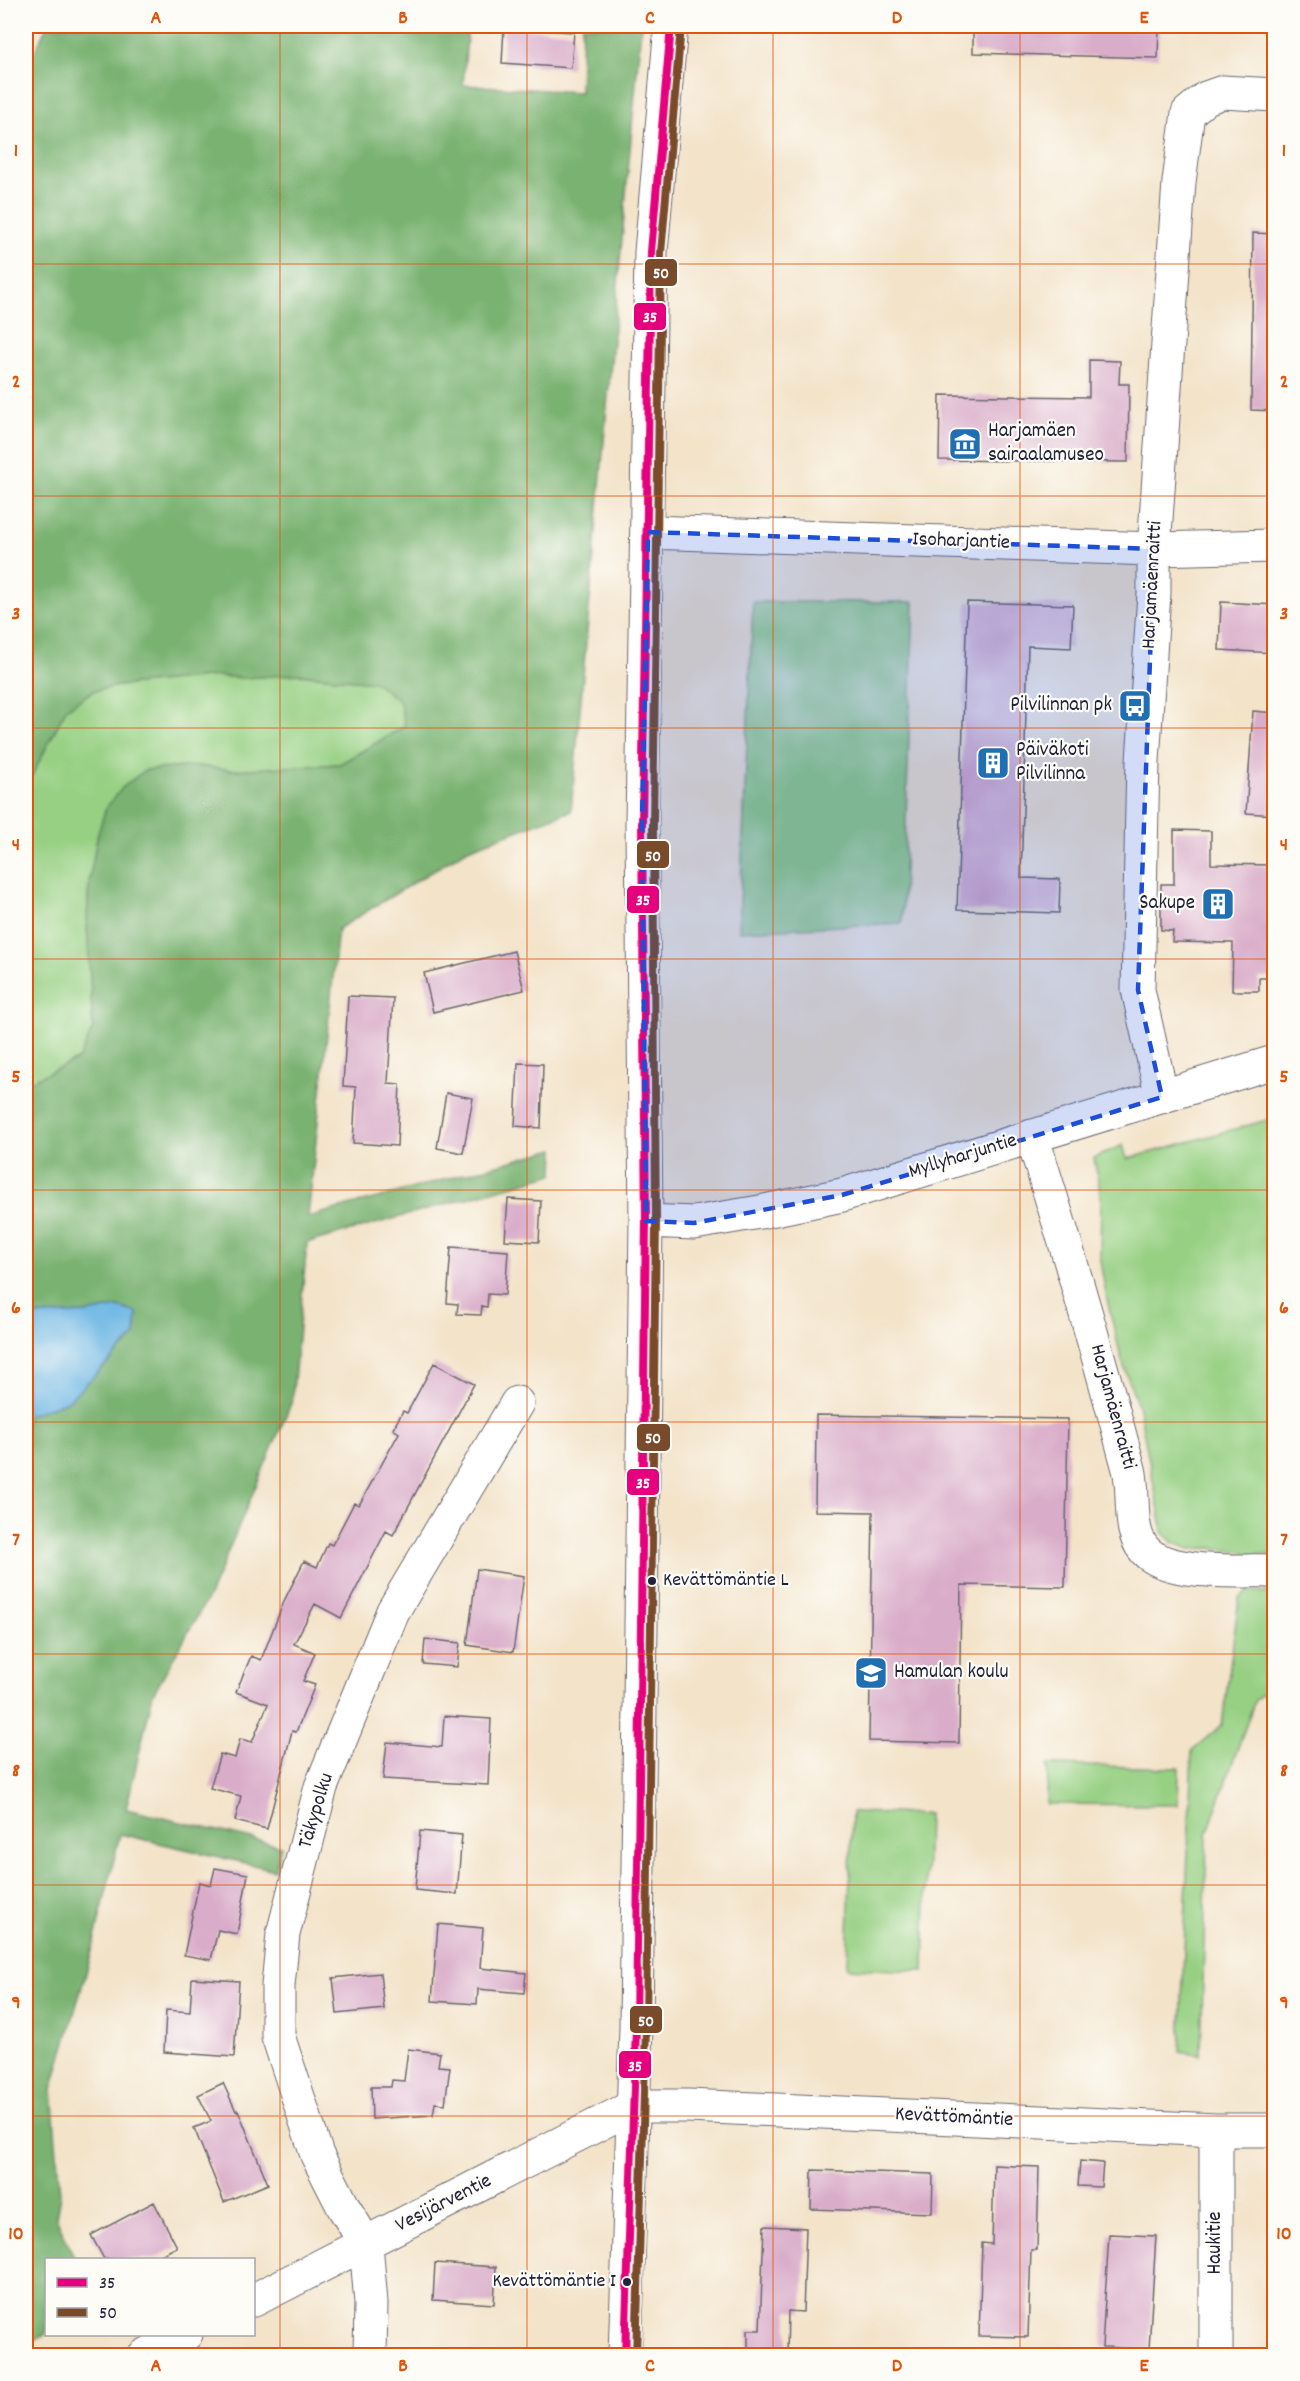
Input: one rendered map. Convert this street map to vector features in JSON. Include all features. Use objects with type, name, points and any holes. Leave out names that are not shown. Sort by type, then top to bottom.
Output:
[{"type":"street","points":[[625,2355],[634,2106],[646,1221],[642,825],[651,252],[671,26]]},
{"type":"street","name":"Harjamäenraitti","points":[[1162,1096],[1138,990],[1142,773],[1154,592],[1154,549],[1179,182],[1188,113],[1206,98],[1223,92],[1275,95]]},
{"type":"street","name":"Isoharjantie","points":[[648,532],[1154,549],[1275,546]]},
{"type":"street","name":"Myllyharjuntie","points":[[646,1221],[694,1223],[842,1195],[1275,1062]]},
{"type":"street","name":"Harjamäenraitti","points":[[1032,1136],[1098,1354],[1131,1475],[1136,1536],[1149,1554],[1177,1568],[1275,1571]]},
{"type":"street","name":"Täkypolku","points":[[366,2244],[344,2208],[317,2155],[279,2036],[278,1986],[283,1934],[321,1787],[393,1611],[517,1403]]},
{"type":"street","name":"Kevättömäntie","points":[[634,2106],[700,2106],[1216,2130],[1275,2130]]},
{"type":"street","name":"Vesijärventie","points":[[255,2300],[634,2106]]},
{"type":"street","name":"Haukitie","points":[[1216,2130],[1216,2355]]},
{"type":"street","points":[[366,2244],[371,2303],[370,2355]]},
{"type":"street","points":[[144,2355],[182,2336]]},
{"type":"highlighted area","points":[[648,532],[1154,549],[1138,990],[1162,1097],[842,1195],[694,1223],[646,1221],[642,825]]},
{"type":"green space","points":[[47,26],[468,26],[463,85],[580,92],[582,26],[641,26],[571,811],[468,849],[338,929],[308,1217],[555,1149],[554,1174],[307,1243],[292,1401],[210,1594],[153,1694],[126,1809],[281,1846],[275,1870],[120,1834],[90,1959],[52,2089],[60,2195],[56,2217],[75,2258],[45,2258],[45,2335],[26,2345],[26,1416],[68,1401],[135,1336],[137,1313],[118,1307],[87,1313],[26,1316],[26,1083],[79,1059],[93,1029],[87,922],[89,883],[98,833],[106,808],[123,787],[145,770],[198,766],[231,770],[340,764],[405,726],[400,702],[375,682],[298,674],[244,678],[217,676],[117,686],[93,691],[66,709],[26,787],[26,70]]},
{"type":"green space","points":[[753,602],[914,602],[902,923],[739,931]]},
{"type":"green space","points":[[298,674],[376,682],[400,702],[405,727],[340,764],[231,770],[198,766],[106,808],[98,833],[89,883],[87,922],[93,1029],[79,1059],[26,1083],[26,787],[66,709],[93,691],[117,686],[217,676],[244,678]]},
{"type":"green space","points":[[1274,1118],[1274,1556],[1210,1548],[1189,1549],[1172,1542],[1163,1532],[1139,1409],[1122,1361],[1107,1300],[1100,1261],[1101,1197],[1094,1158],[1123,1145],[1127,1159]]},
{"type":"green space","points":[[1249,1591],[1274,1593],[1274,1682],[1255,1700],[1207,1834],[1201,2055],[1180,2052],[1192,1750],[1222,1725],[1239,1599]]},
{"type":"green space","points":[[1048,1765],[1179,1768],[1178,1805],[1047,1804]]},
{"type":"green space","points":[[852,1812],[928,1814],[924,1971],[847,1968]]},
{"type":"water","points":[[118,1307],[137,1313],[135,1336],[68,1401],[26,1416],[26,1316],[87,1313]]},
{"type":"building","points":[[973,26],[1159,26],[1158,58],[973,53]]},
{"type":"building","points":[[504,28],[574,32],[571,68],[502,63]]},
{"type":"building","points":[[1253,233],[1275,234],[1275,411],[1251,410]]},
{"type":"building","points":[[1089,360],[1120,361],[1119,384],[1129,384],[1128,462],[939,460],[940,395],[1089,397]]},
{"type":"building","name":"Päiväkoti Pilvilinna","points":[[967,602],[1073,605],[1071,648],[1028,646],[1021,878],[1060,879],[1059,913],[957,910]]},
{"type":"building","points":[[1221,602],[1275,605],[1275,653],[1219,650]]},
{"type":"building","points":[[1253,711],[1275,713],[1275,815],[1246,813]]},
{"type":"building","name":"Sakupe","points":[[1174,830],[1211,831],[1211,864],[1275,865],[1275,978],[1259,978],[1259,991],[1232,991],[1233,943],[1172,942],[1173,931],[1161,930],[1161,884],[1174,884]]},
{"type":"building","points":[[514,951],[524,990],[433,1012],[424,973]]},
{"type":"building","points":[[348,996],[393,998],[388,1083],[400,1084],[397,1146],[353,1143],[356,1087],[343,1086]]},
{"type":"building","points":[[518,1063],[543,1064],[541,1128],[515,1126]]},
{"type":"building","points":[[446,1093],[473,1098],[463,1153],[437,1148]]},
{"type":"building","points":[[508,1199],[541,1201],[539,1242],[505,1240]]},
{"type":"building","points":[[451,1247],[508,1251],[505,1295],[488,1294],[487,1307],[482,1306],[481,1315],[457,1314],[458,1304],[447,1303]]},
{"type":"building","points":[[434,1363],[474,1384],[393,1535],[386,1531],[341,1618],[315,1604],[294,1644],[315,1653],[303,1681],[315,1685],[296,1732],[292,1731],[267,1829],[235,1821],[241,1796],[210,1788],[220,1754],[235,1758],[240,1739],[252,1742],[268,1704],[236,1692],[251,1656],[261,1660],[285,1599],[304,1561],[317,1567],[328,1543],[332,1545],[354,1503],[359,1505],[399,1433],[393,1429],[403,1411],[407,1413]]},
{"type":"building","points":[[816,1415],[1068,1419],[1065,1587],[961,1585],[959,1743],[869,1741],[873,1512],[815,1511]]},
{"type":"building","points":[[477,1569],[524,1576],[513,1652],[467,1645]]},
{"type":"building","points":[[425,1639],[460,1643],[457,1667],[423,1664]]},
{"type":"building","points":[[444,1716],[491,1719],[488,1785],[383,1779],[387,1742],[442,1747]]},
{"type":"building","points":[[420,1831],[462,1835],[457,1894],[415,1890]]},
{"type":"building","points":[[215,1868],[248,1874],[237,1934],[218,1930],[211,1960],[184,1955],[199,1882],[211,1885]]},
{"type":"building","points":[[438,1924],[483,1928],[480,1968],[526,1973],[524,1993],[478,1989],[477,2004],[432,2001]]},
{"type":"building","points":[[380,1973],[384,2009],[337,2014],[333,1978]]},
{"type":"building","points":[[192,1978],[239,1981],[234,2057],[164,2052],[166,2010],[190,2012]]},
{"type":"building","points":[[408,2049],[440,2053],[438,2066],[450,2067],[445,2104],[435,2103],[433,2115],[372,2119],[371,2087],[391,2087],[392,2080],[404,2081]]},
{"type":"building","points":[[223,2083],[236,2111],[238,2110],[268,2184],[224,2202],[194,2128],[211,2121],[198,2095]]},
{"type":"building","points":[[1080,2161],[1103,2163],[1101,2187],[1078,2186]]},
{"type":"building","points":[[994,2165],[1039,2167],[1037,2250],[1031,2250],[1028,2337],[979,2336],[982,2243],[992,2244]]},
{"type":"building","points":[[812,2170],[933,2174],[932,2213],[811,2209]]},
{"type":"building","points":[[154,2202],[177,2247],[155,2258],[103,2258],[91,2235]]},
{"type":"building","points":[[764,2226],[806,2228],[803,2312],[788,2311],[787,2355],[748,2355],[748,2330],[760,2330]]},
{"type":"building","points":[[1109,2234],[1156,2236],[1149,2349],[1102,2347]]},
{"type":"building","points":[[435,2263],[496,2267],[494,2304],[433,2300]]},
{"type":"transit line","name":"35","points":[[625,2356],[636,2027],[646,1221],[642,825],[651,252],[671,26]]},
{"type":"transit line","name":"50","points":[[636,2356],[646,2027],[656,1221],[653,825],[661,253],[681,27]]},
{"type":"place","name":"Harjamäen sairaalamuseo","points":[[965,444]]},
{"type":"place","name":"Pilvilinnan pk","points":[[1135,706]]},
{"type":"place","name":"Päiväkoti Pilvilinna","points":[[993,763]]},
{"type":"place","name":"Sakupe","points":[[1218,904]]},
{"type":"place","name":"Kevättömäntie L","points":[[652,1581]]},
{"type":"place","name":"Hamulan koulu","points":[[871,1673]]},
{"type":"place","name":"Kevättömäntie I","points":[[627,2282]]}]
